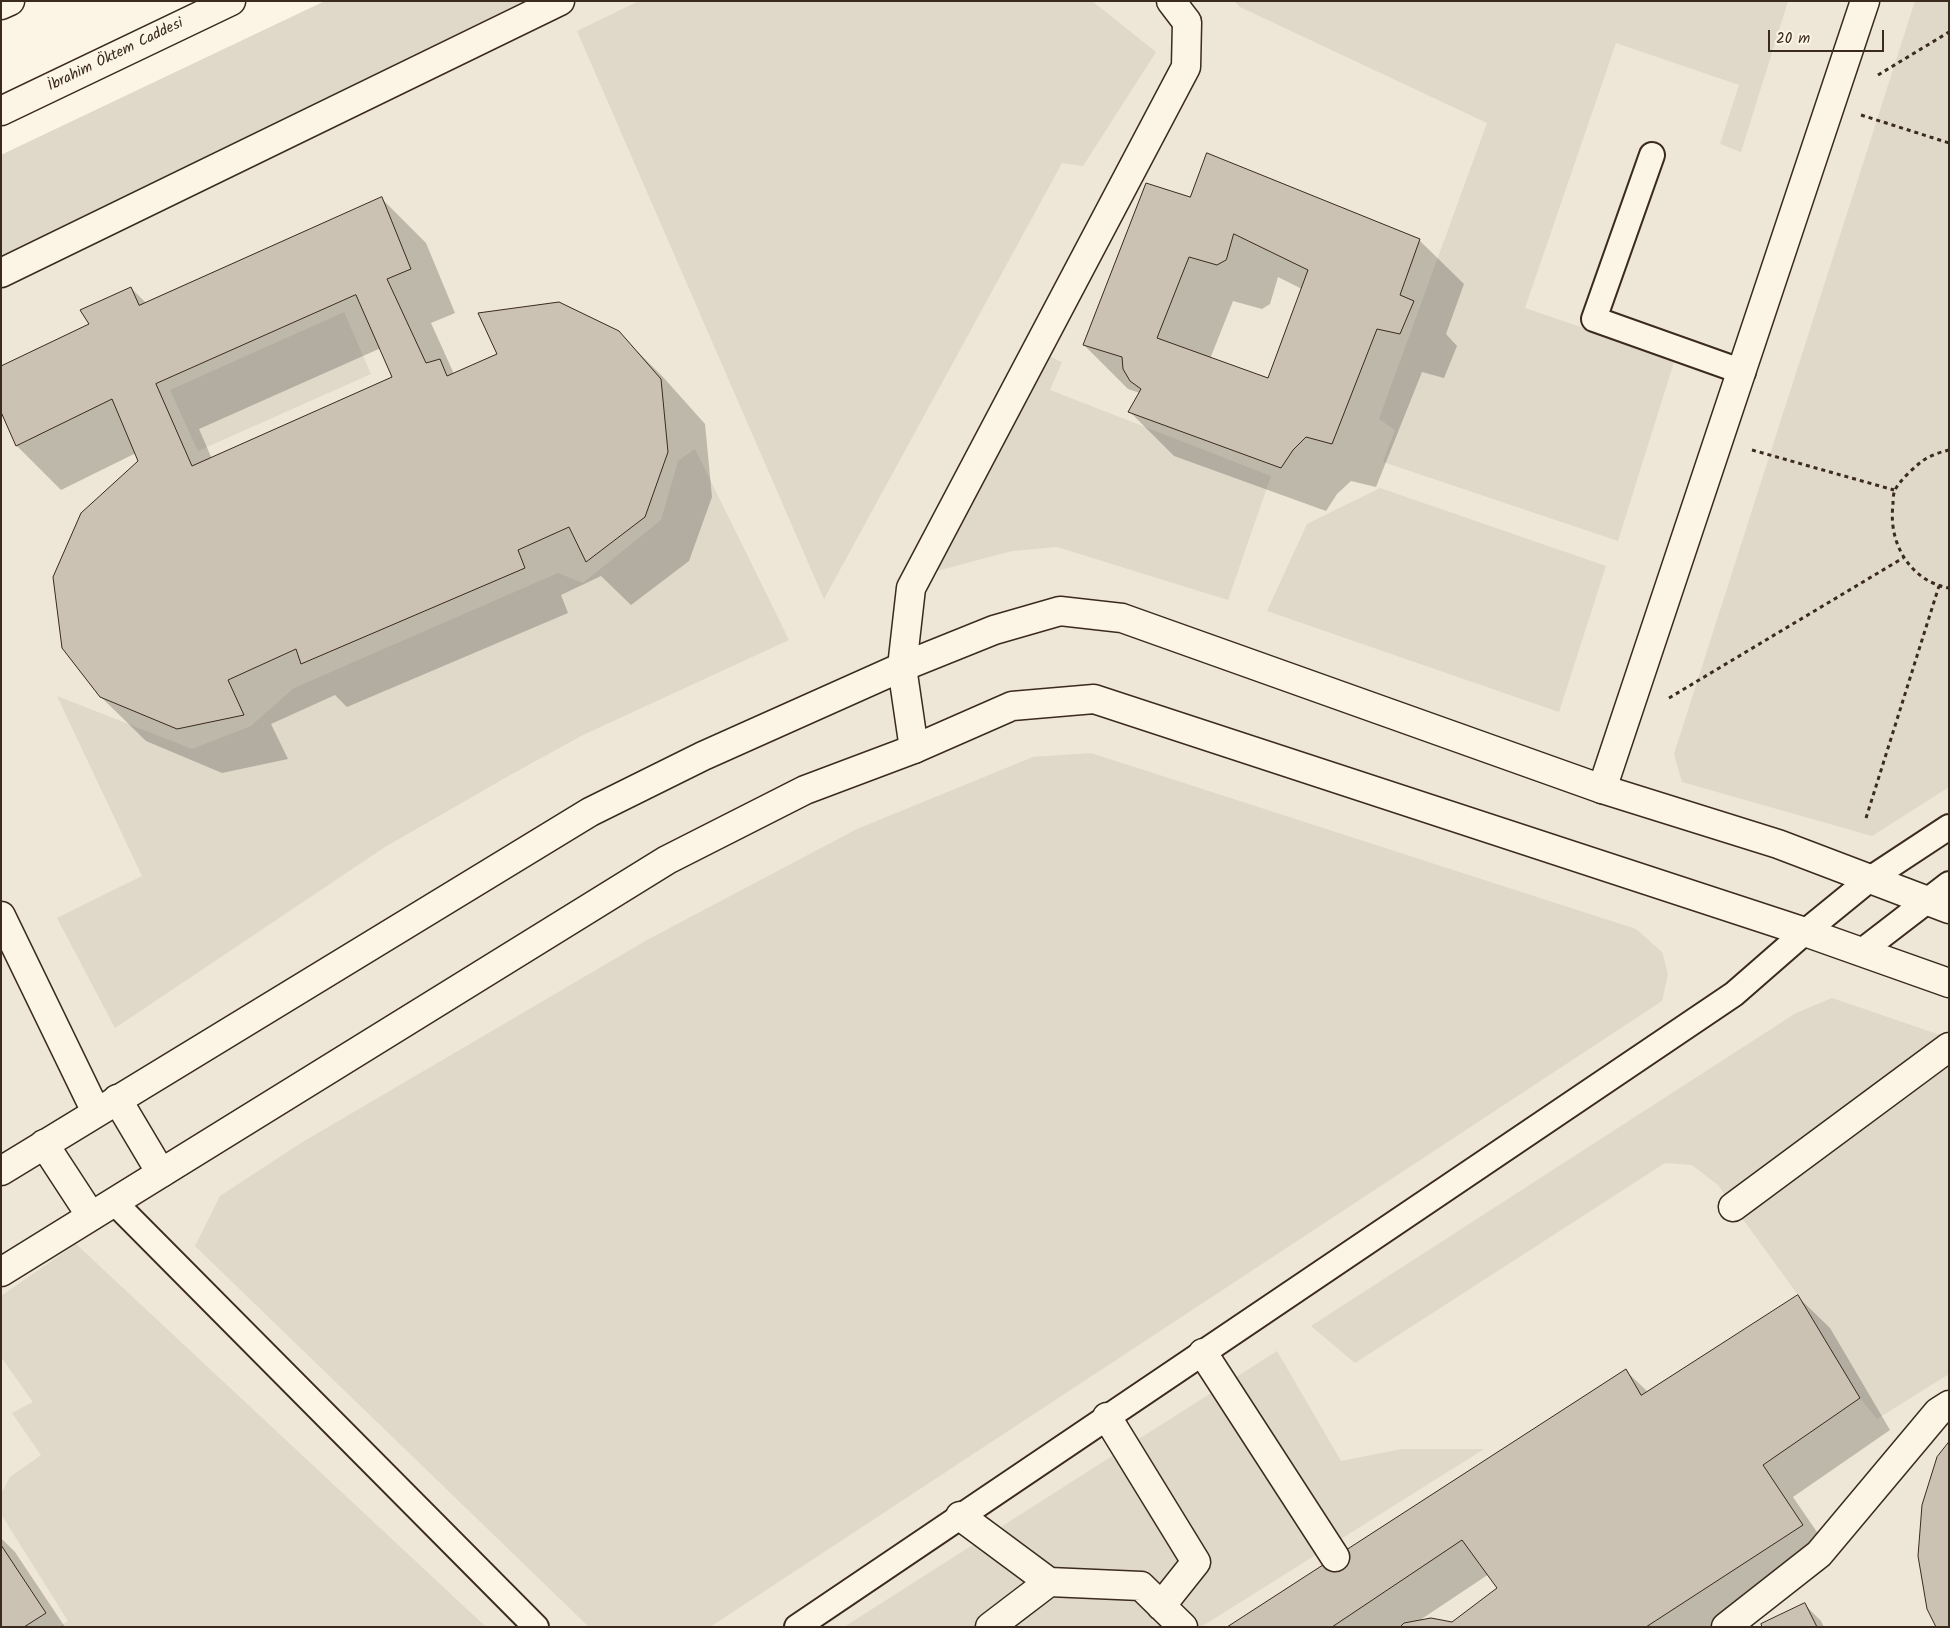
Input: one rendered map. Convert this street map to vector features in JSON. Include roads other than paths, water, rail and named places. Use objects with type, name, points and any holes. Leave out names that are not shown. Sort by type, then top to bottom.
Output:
[{"type":"street","points":[[1,5],[10,1]]},
{"type":"street","name":"İbrahim Öktem Caddesi","points":[[1,111],[231,1]]},
{"type":"street","points":[[1,273],[560,1]]},
{"type":"street","points":[[914,749],[902,667],[911,588],[1186,67],[1187,22],[1171,1]]},
{"type":"street","points":[[1602,789],[1743,372],[1865,1]]},
{"type":"street","points":[[1,1171],[590,812],[703,756],[902,667],[994,630],[1060,611],[1122,618],[1602,789],[1778,844],[1870,879],[1942,898]]},
{"type":"street","points":[[1,1272],[667,860],[805,790],[914,749],[1012,706],[1094,699],[1806,932],[1949,983]]},
{"type":"street","points":[[1,916],[106,1106],[161,1173]]},
{"type":"street","points":[[1733,1207],[1949,1047]]},
{"type":"street","points":[[44,1144],[91,1216]]},
{"type":"street","points":[[1203,1353],[1335,1557]]},
{"type":"street","points":[[1726,1627],[1819,1554],[1938,1412],[1949,1405]]},
{"type":"street","points":[[1107,1417],[1196,1562],[1161,1606]]},
{"type":"street","points":[[960,1516],[1049,1582],[1141,1586],[1183,1627]]},
{"type":"street","points":[[990,1627],[1049,1582]]},
{"type":"lane","points":[[1652,155],[1594,318],[1743,372]]},
{"type":"lane","points":[[797,1627],[1734,994],[1870,879],[1949,827]]},
{"type":"lane","points":[[1862,951],[1942,898]]},
{"type":"lane","points":[[114,1202],[536,1627]]}]
